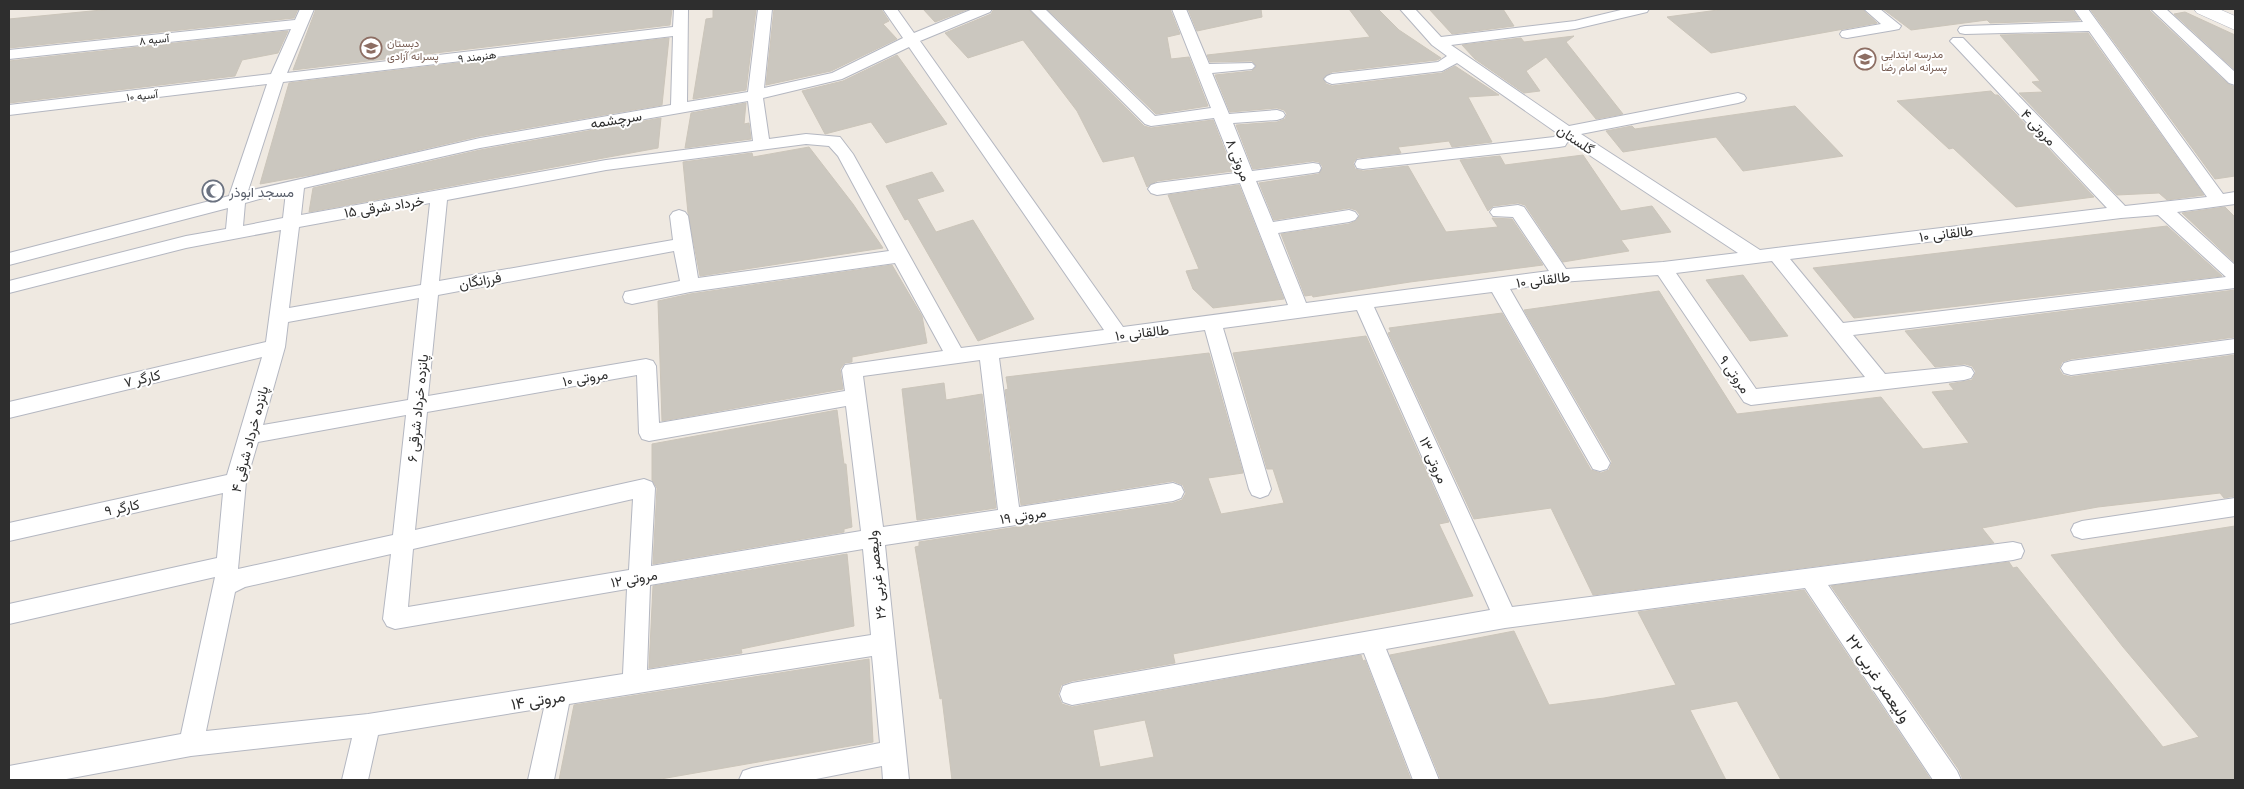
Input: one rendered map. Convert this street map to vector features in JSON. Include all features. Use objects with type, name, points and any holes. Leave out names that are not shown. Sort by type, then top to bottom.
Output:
[{"type":"main road","points":[[2204,9],[2235,24]]},
{"type":"street","points":[[234,232],[237,199],[276,80],[307,9]]},
{"type":"street","points":[[679,109],[679,31],[681,9]]},
{"type":"street","points":[[766,9],[755,95],[762,145],[806,139],[834,141],[845,154],[956,357]]},
{"type":"street","points":[[890,9],[1118,335]]},
{"type":"street","name":"سرچشمه","points":[[237,199],[480,143],[755,95],[837,76],[911,40],[985,9]]},
{"type":"street","points":[[1037,9],[1151,121],[1222,115],[1276,115]]},
{"type":"street","name":"مروتی ۸","points":[[1179,9],[1300,311]]},
{"type":"street","name":"گلستان","points":[[1407,9],[1437,42],[1566,132],[1756,256]]},
{"type":"street","points":[[1437,42],[1575,25],[1642,9]]},
{"type":"street","points":[[1847,34],[1894,26],[1872,9]]},
{"type":"street","points":[[2081,9],[2227,199]]},
{"type":"street","points":[[2158,9],[2235,80]]},
{"type":"street","name":"آسیه ۸","points":[[9,54],[300,24]]},
{"type":"street","name":"مروتی ۴","points":[[2094,26],[1962,36],[2121,212]]},
{"type":"street","name":"هنرمند ۹","points":[[276,80],[679,31]]},
{"type":"street","points":[[1332,79],[1442,66],[1457,56]]},
{"type":"street","points":[[1203,70],[1248,66]]},
{"type":"street","name":"آسیه ۱۰","points":[[9,110],[276,80]]},
{"type":"street","points":[[1363,164],[1560,142],[1566,132],[1738,98]]},
{"type":"street","name":"۱۵ خرداد شرقی","points":[[9,287],[186,242],[234,232],[439,197],[642,159],[762,145]]},
{"type":"street","points":[[1158,190],[1313,168]]},
{"type":"street","name":"پانزده خرداد شرقی ۴","points":[[192,744],[226,576],[234,482],[250,435],[274,347],[296,184]]},
{"type":"street","name":"پانزده خرداد شرقی ۶","points":[[395,619],[439,197]]},
{"type":"street","points":[[9,260],[237,199]]},
{"type":"street","name":"طالقانی ۱۰","points":[[852,370],[1561,276],[1663,268],[2121,212],[2162,209],[2227,199]]},
{"type":"street","points":[[2162,209],[2235,275]]},
{"type":"street","points":[[1499,212],[1518,211],[1561,276]]},
{"type":"street","points":[[679,216],[690,286]]},
{"type":"street","points":[[1268,229],[1349,216]]},
{"type":"street","name":"فرزانگان","points":[[279,317],[682,244]]},
{"type":"street","points":[[1776,254],[1881,383],[1964,373]]},
{"type":"street","points":[[632,297],[690,286],[900,256]]},
{"type":"street","name":"مروتی ۹","points":[[1663,268],[1751,397],[1881,383]]},
{"type":"street","points":[[1839,330],[2235,282]]},
{"type":"street","points":[[1498,285],[1600,463]]},
{"type":"street","name":"مروتی ۱۳","points":[[1363,303],[1505,618]]},
{"type":"street","points":[[1212,323],[1260,489]]},
{"type":"street","points":[[2070,368],[2235,346]]},
{"type":"street","name":"کارگر ۷","points":[[9,410],[274,347]]},
{"type":"street","points":[[989,352],[1010,517]]},
{"type":"street","name":"مروتی ۱۰","points":[[250,435],[646,366],[650,433],[856,397]]},
{"type":"street","name":"ولیعصر غربی ۲۶","points":[[852,370],[872,538],[896,780]]},
{"type":"street","name":"کارگر ۹","points":[[9,532],[234,482]]},
{"type":"street","points":[[9,614],[226,576],[240,578],[644,488],[634,684]]},
{"type":"street","name":"مروتی ۱۹","points":[[872,538],[1174,492]]},
{"type":"street","points":[[2082,530],[2235,507]]},
{"type":"street","name":"مروتی ۱۲","points":[[395,619],[872,538]]},
{"type":"street","points":[[1072,694],[1505,618],[2013,551]]},
{"type":"street","name":"ولیعصر غربی ۲۲","points":[[1810,577],[1948,780]]},
{"type":"street","points":[[1371,641],[1426,780]]},
{"type":"street","name":"مروتی ۱۴","points":[[9,778],[192,744],[368,725],[882,644]]},
{"type":"street","points":[[541,780],[559,696]]},
{"type":"street","points":[[355,780],[368,725]]},
{"type":"street","points":[[752,780],[893,752]]},
{"type":"building","points":[[112,9],[298,9],[294,18],[9,48],[9,19]]},
{"type":"building","points":[[316,9],[672,9],[670,25],[293,70]]},
{"type":"building","points":[[713,9],[756,9],[746,90],[693,99],[706,19],[713,18]]},
{"type":"building","points":[[774,9],[881,9],[889,21],[883,24],[897,39],[831,71],[766,85]]},
{"type":"building","points":[[923,9],[969,9],[935,22]]},
{"type":"building","points":[[994,9],[1028,9],[1144,126],[1151,128],[1213,120],[1233,171],[1157,181],[1147,187],[1134,156],[1103,162],[1077,111],[1023,40],[968,58],[945,33],[991,14]]},
{"type":"building","points":[[1047,9],[1170,9],[1180,34],[1167,37],[1171,59],[1189,57],[1208,106],[1156,114]]},
{"type":"building","points":[[1188,9],[1261,9],[1262,17],[1197,31]]},
{"type":"building","points":[[1349,9],[1378,9],[1399,30],[1441,58],[1332,72],[1323,78],[1326,84],[1332,86],[1442,73],[1455,66],[1499,95],[1468,97],[1492,142],[1452,147],[1449,141],[1398,147],[1401,153],[1357,158],[1353,163],[1355,169],[1363,171],[1408,166],[1446,232],[1498,227],[1492,218],[1512,219],[1543,265],[1313,297],[1312,295],[1305,296],[1281,234],[1349,224],[1356,221],[1360,215],[1356,210],[1349,208],[1274,220],[1259,183],[1319,174],[1323,167],[1319,162],[1313,161],[1253,169],[1236,125],[1277,122],[1285,119],[1287,114],[1284,110],[1277,108],[1230,112],[1215,75],[1252,71],[1257,66],[1252,61],[1210,62],[1207,55],[1370,37]]},
{"type":"building","points":[[1429,9],[1503,9],[1514,26],[1452,34]]},
{"type":"building","points":[[1725,9],[1862,9],[1877,23],[1711,53],[1667,17]]},
{"type":"building","points":[[1883,9],[2072,9],[2080,20],[1990,23],[1987,20],[1911,30]]},
{"type":"building","points":[[2090,9],[2148,9],[2228,84],[2235,87],[2235,176],[2215,179]]},
{"type":"building","points":[[2185,12],[2235,35],[2235,70],[2174,14]]},
{"type":"building","points":[[288,31],[278,53],[242,60],[235,76],[9,103],[9,61]]},
{"type":"building","points":[[2088,33],[2204,195],[2167,200],[2159,193],[2117,195],[2019,93],[2043,92],[2032,82],[2040,81],[2000,35]]},
{"type":"building","points":[[1574,36],[1566,42],[1623,114],[1596,119],[1546,57],[1526,71],[1540,91],[1524,93],[1475,59],[1462,45],[1521,38],[1524,42]]},
{"type":"building","points":[[669,38],[662,105],[480,136],[316,174],[260,184],[289,83]]},
{"type":"building","points":[[897,55],[947,124],[886,143],[871,122],[825,134],[802,91],[843,81]]},
{"type":"building","points":[[1991,91],[1998,95],[2094,197],[2016,207],[1953,148],[1949,149],[1897,101]]},
{"type":"building","points":[[746,103],[744,124],[749,123],[751,139],[685,148],[691,113]]},
{"type":"building","points":[[1795,106],[1843,156],[1743,171],[1716,137],[1623,152],[1606,131],[1632,126],[1635,129]]},
{"type":"building","points":[[661,118],[658,148],[309,212],[313,188],[480,150]]},
{"type":"building","points":[[809,147],[853,204],[883,248],[700,276],[688,213],[683,162],[752,153],[753,157]]},
{"type":"building","points":[[1583,155],[1621,211],[1652,206],[1671,232],[1621,240],[1629,251],[1563,262],[1525,205],[1518,203],[1493,206],[1488,211],[1460,160],[1500,156],[1505,165]]},
{"type":"building","points":[[932,172],[944,191],[917,199],[936,232],[973,220],[1034,319],[978,341],[908,219],[905,220],[886,186]]},
{"type":"building","points":[[1239,185],[1284,299],[1213,308],[1193,289],[1186,271],[1199,269],[1168,195]]},
{"type":"building","points":[[2225,207],[2235,217],[2235,263],[2182,213]]},
{"type":"building","points":[[2167,226],[2222,276],[1854,318],[1813,268]]},
{"type":"building","points":[[892,265],[922,316],[927,343],[852,357],[852,362],[845,363],[840,369],[843,389],[662,421],[658,301],[690,294]]},
{"type":"building","points":[[1743,275],[1788,336],[1750,341],[1706,280]]},
{"type":"building","points":[[2235,290],[2235,337],[2071,359],[2062,362],[2059,369],[2063,375],[2071,377],[2235,355],[2235,496],[2224,498],[2220,493],[2098,507],[1982,528],[1994,543],[1593,595],[1551,508],[1474,519],[1388,333],[1391,332],[1389,328],[1502,313],[1591,470],[1601,473],[1609,470],[1612,462],[1524,310],[1659,291],[1737,414],[1881,397],[1923,449],[1969,443],[1932,392],[1954,390],[1949,384],[1972,380],[1976,372],[1972,366],[1965,364],[1935,367],[1905,331]]},
{"type":"building","points":[[1366,336],[1449,522],[1439,524],[1473,596],[1173,654],[1175,663],[1072,681],[1061,685],[1058,695],[1062,704],[1072,707],[1361,655],[1363,661],[1365,660],[1411,780],[952,780],[942,698],[940,699],[915,547],[919,546],[919,542],[1173,503],[1182,500],[1186,493],[1183,485],[1173,481],[1021,505],[1005,390],[1008,389],[1006,377],[1209,353],[1243,473],[1208,478],[1221,514],[1284,503],[1273,469],[1267,469],[1233,353]],"holes":[[[1145,720],[1154,757],[1100,767],[1093,730]]]},
{"type":"building","points":[[944,383],[946,400],[982,394],[996,508],[917,520],[902,389]]},
{"type":"building","points":[[837,410],[844,464],[846,464],[852,527],[844,529],[844,532],[653,564],[657,488],[652,480],[652,444]]},
{"type":"building","points":[[2235,526],[2235,780],[1963,780],[1959,770],[1831,586],[2009,562],[2013,568],[2017,567],[2163,747],[2199,737],[2123,647],[2051,555]]},
{"type":"building","points":[[847,554],[854,626],[741,649],[742,653],[649,668],[653,586]]},
{"type":"building","points":[[1804,590],[1931,780],[1781,780],[1737,701],[1690,710],[1726,780],[1441,780],[1390,655],[1514,631],[1549,705],[1604,698],[1676,685],[1638,612]]},
{"type":"building","points":[[869,659],[873,742],[655,780],[559,780],[574,705]]},
{"type":"place","name":"دبستان پسرانه آزادی","points":[[371,48]]},
{"type":"place","name":"مدرسه ابتدایی پسرانه امام رضا","points":[[1865,59]]},
{"type":"place","name":"مسجد ابوذر","points":[[213,191]]}]
